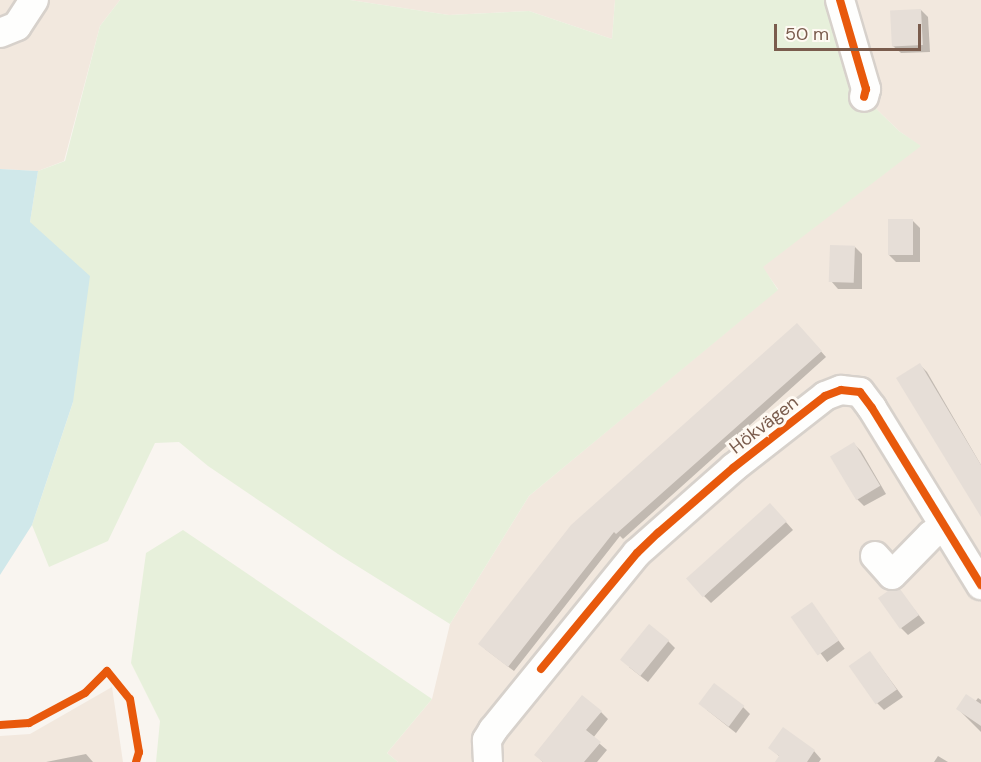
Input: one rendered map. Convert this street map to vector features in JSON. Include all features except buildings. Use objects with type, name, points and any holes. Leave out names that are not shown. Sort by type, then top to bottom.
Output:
[{"type":"street","points":[[0,33],[17,26],[34,0]]},
{"type":"street","points":[[840,0],[866,89],[864,97]]},
{"type":"street","name":"Hökvägen","points":[[488,762],[487,740],[493,730],[637,553],[734,468],[825,396],[841,390],[860,392],[872,408],[981,585]]},
{"type":"street","points":[[875,556],[892,575],[931,535],[944,527]]},
{"type":"shaded area","points":[[0,0],[120,0],[100,26],[64,161],[38,171],[0,169]]},
{"type":"shaded area","points":[[350,0],[615,0],[612,39],[529,11],[449,15]]},
{"type":"shaded area","points":[[829,0],[981,0],[981,762],[398,762],[387,753],[432,699],[450,624],[529,496],[778,289],[762,267],[920,146],[899,131],[864,97]]},
{"type":"shaded area","points":[[112,687],[123,762],[0,762],[0,736],[30,734]]},
{"type":"green space","points":[[120,0],[350,0],[449,15],[529,11],[612,39],[615,0],[829,0],[864,97],[899,131],[921,146],[763,267],[778,290],[529,496],[450,624],[338,554],[208,466],[179,442],[155,443],[108,541],[49,567],[32,525],[73,402],[30,222],[38,171],[65,161],[100,26]]},
{"type":"green space","points":[[183,530],[432,699],[387,753],[398,762],[156,762],[160,721],[131,663],[146,553]]},
{"type":"water","points":[[0,169],[38,171],[30,222],[90,276],[73,402],[32,525],[0,575]]},
{"type":"cycle path","points":[[840,0],[866,89],[864,97]]},
{"type":"cycle path","points":[[541,669],[637,553],[658,533],[733,468],[825,396],[841,390],[860,392],[872,408],[981,585]]},
{"type":"cycle path","points":[[0,725],[29,723],[85,693],[107,671],[130,699],[139,752],[136,762]]}]
